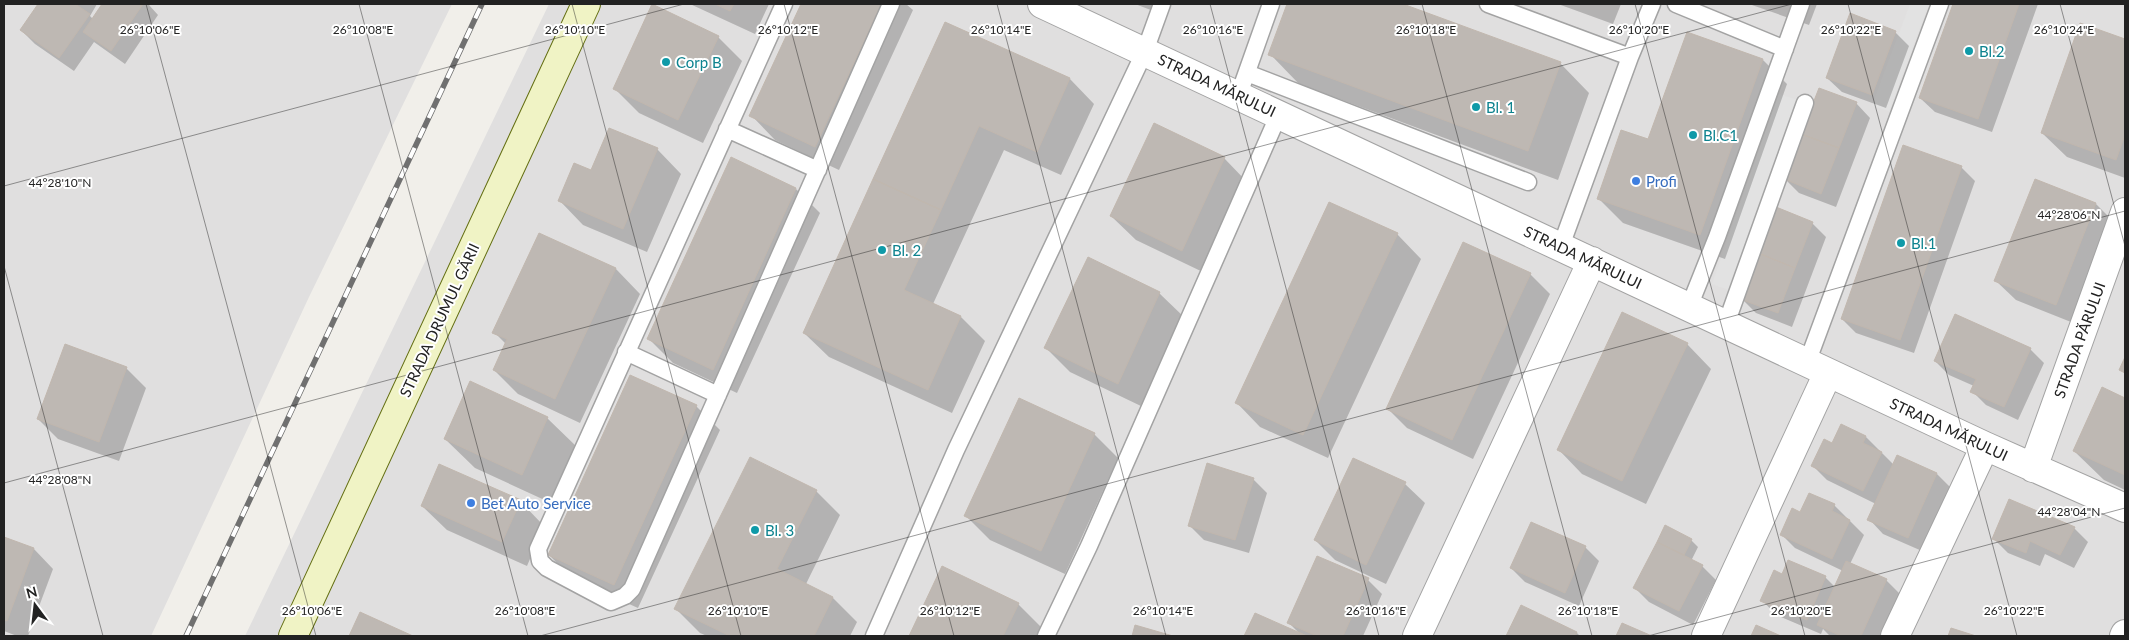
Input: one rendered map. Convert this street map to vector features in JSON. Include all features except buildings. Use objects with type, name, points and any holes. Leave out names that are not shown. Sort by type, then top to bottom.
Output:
[{"type":"street","name":"STRADA DRUMUL GĂRII","points":[[293,636],[586,4]]},
{"type":"street","name":"STRADA MĂRULUI","points":[[1042,4],[1145,51],[1243,84],[1280,114],[1985,446],[2125,508]]},
{"type":"street","name":"STRADA PĂRULUI","points":[[2033,468],[2125,212]]},
{"type":"street","points":[[1418,636],[1592,261]]},
{"type":"street","points":[[1706,636],[1818,368]]},
{"type":"street","points":[[1895,636],[1985,446]]},
{"type":"lane","points":[[784,4],[538,549],[540,561],[547,568],[611,602],[625,596],[632,589],[891,4]]},
{"type":"lane","points":[[874,636],[956,450],[1145,51],[1162,4]]},
{"type":"lane","points":[[1271,4],[1243,84],[1528,182]]},
{"type":"lane","points":[[1488,4],[1630,57]]},
{"type":"lane","points":[[1561,246],[1630,57],[1652,4]]},
{"type":"lane","points":[[1676,4],[1785,49]]},
{"type":"lane","points":[[1689,307],[1717,237],[1801,4]]},
{"type":"lane","points":[[1818,368],[1940,4]]},
{"type":"lane","points":[[1726,324],[1805,103]]},
{"type":"lane","points":[[1046,636],[1088,546],[1280,114]]},
{"type":"lane","points":[[727,128],[818,170]]},
{"type":"lane","points":[[626,352],[718,395]]},
{"type":"shaded area","points":[[4,4],[452,4],[309,297],[151,636],[4,636]]},
{"type":"shaded area","points":[[549,4],[2125,4],[2125,636],[245,636]]},
{"type":"shaded area","points":[[1910,4],[1929,4],[1889,111],[1872,106]]},
{"type":"shaded area","points":[[1779,94],[1798,100],[1731,291],[1712,284]]},
{"type":"railway","points":[[186,636],[482,4]]},
{"type":"place","name":"Bl.2","points":[[1969,51]]},
{"type":"place","name":"Corp B","points":[[666,62]]},
{"type":"place","name":"Bl. 1","points":[[1476,107]]},
{"type":"place","name":"Bl.C1","points":[[1693,135]]},
{"type":"place","name":"Profi","points":[[1636,181]]},
{"type":"place","name":"Bl.1","points":[[1901,243]]},
{"type":"place","name":"Bl. 2","points":[[882,250]]},
{"type":"place","name":"Bet Auto Service","points":[[471,503]]},
{"type":"place","name":"Bl. 3","points":[[755,530]]}]
